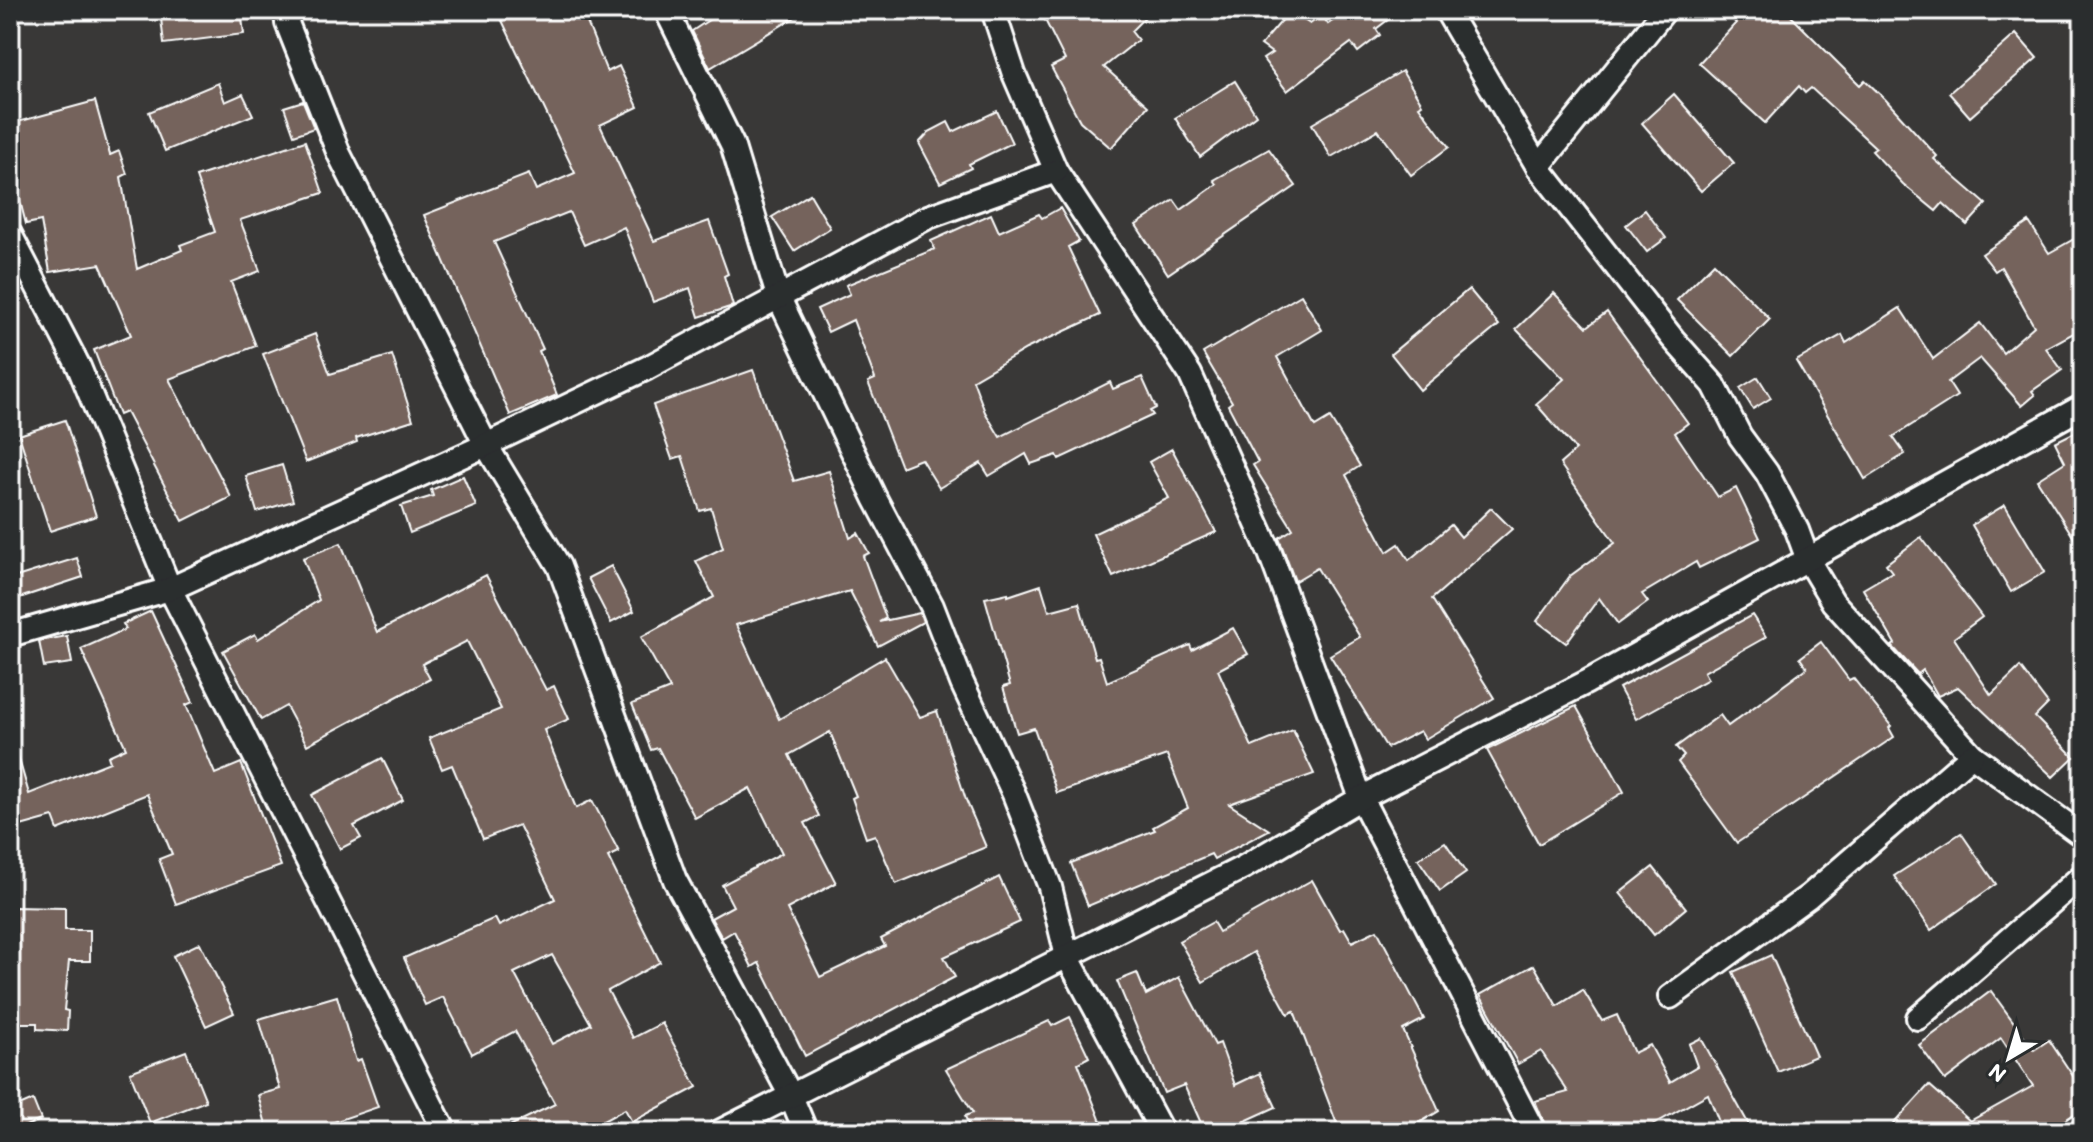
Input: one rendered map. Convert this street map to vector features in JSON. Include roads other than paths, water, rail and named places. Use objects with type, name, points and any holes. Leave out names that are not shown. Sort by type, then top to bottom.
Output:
[{"type":"street","points":[[286,10],[287,23],[339,154],[486,445],[559,566],[675,880],[790,1094],[806,1132]]},
{"type":"street","points":[[666,10],[732,144],[778,296],[875,498],[932,606],[962,683],[1014,794],[1050,887],[1067,956],[1162,1132]]},
{"type":"street","points":[[993,10],[1014,74],[1056,171],[1190,374],[1270,553],[1361,798],[1534,1132]]},
{"type":"street","points":[[1446,10],[1538,167],[1673,339],[1714,385],[1740,436],[1783,503],[1808,560],[1851,624],[1972,755],[2083,836]]},
{"type":"street","points":[[1538,167],[1665,10]]},
{"type":"street","points":[[10,635],[170,589],[647,368],[928,217],[1056,171]]},
{"type":"street","points":[[10,234],[79,367],[170,589],[445,1132]]},
{"type":"street","points":[[719,1132],[1244,867],[1361,798],[1587,682],[2083,406]]},
{"type":"street","points":[[1670,997],[1809,896],[1972,755]]},
{"type":"street","points":[[1918,1018],[2083,875]]}]
